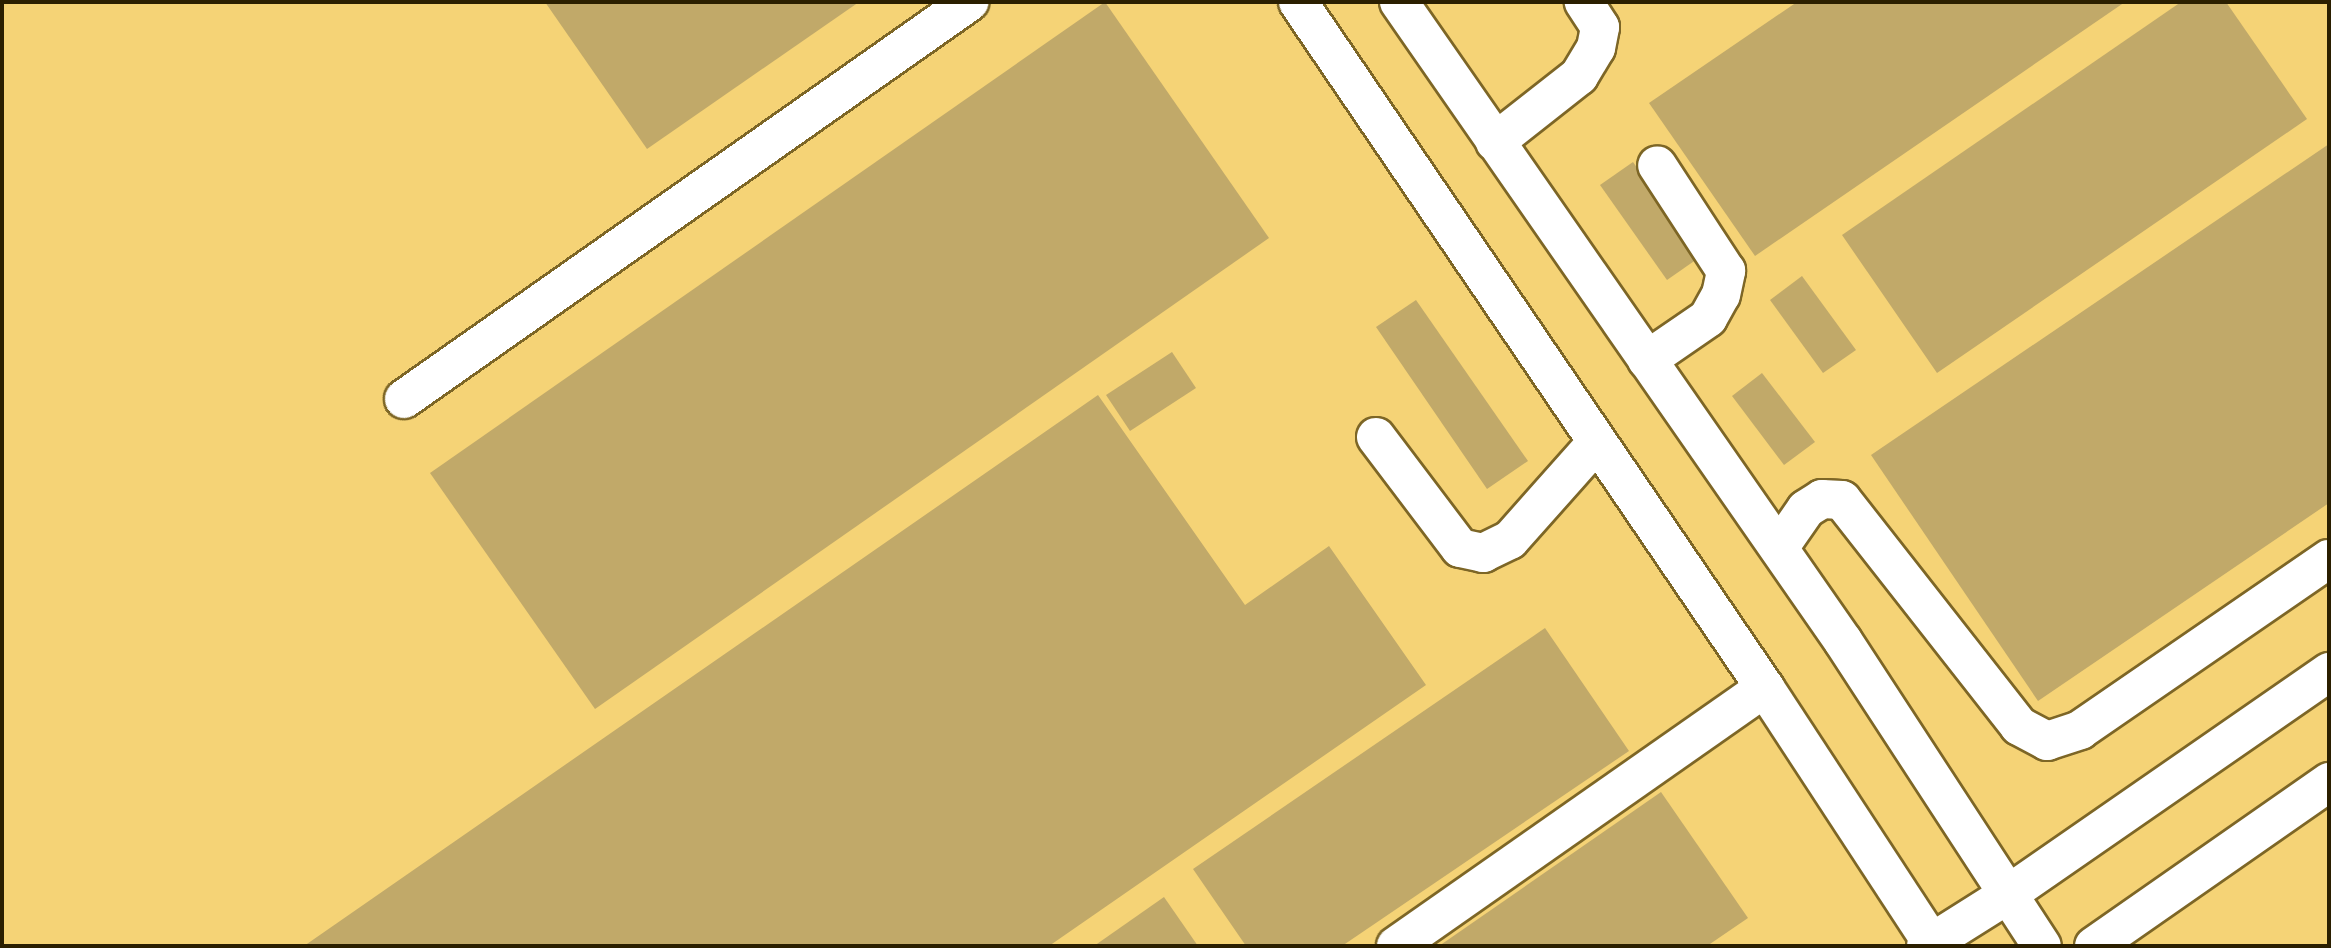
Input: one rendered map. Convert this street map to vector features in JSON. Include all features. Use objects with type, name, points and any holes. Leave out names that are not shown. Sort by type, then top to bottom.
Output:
[{"type":"street","points":[[404,400],[969,2]]},
{"type":"street","points":[[1298,2],[1765,688],[1930,945],[2007,895],[2329,672]]},
{"type":"street","points":[[1399,2],[1843,641],[2042,946]]},
{"type":"street","points":[[1496,142],[1579,76],[1596,48],[1600,27],[1584,2]]},
{"type":"street","points":[[1647,360],[1708,318],[1721,295],[1726,271],[1657,165]]},
{"type":"street","points":[[1376,437],[1460,548],[1483,553],[1510,540],[1597,442]]},
{"type":"street","points":[[1779,548],[1806,509],[1822,499],[1842,500],[2019,726],[2047,741],[2080,730],[2329,559]]},
{"type":"street","points":[[1396,946],[1765,688]]},
{"type":"street","points":[[2094,946],[2329,782]]},
{"type":"shaded area","points":[[2,2],[2329,2],[2329,946],[2,946]]},
{"type":"building","points":[[545,2],[859,2],[647,149]]},
{"type":"building","points":[[1105,2],[1269,238],[595,709],[430,473]]},
{"type":"building","points":[[1797,2],[2125,2],[1755,256],[1649,103]]},
{"type":"building","points":[[2181,2],[2226,2],[2307,119],[1937,373],[1842,235]]},
{"type":"building","points":[[2329,144],[2329,503],[2038,701],[1871,455]]},
{"type":"building","points":[[1633,162],[1700,257],[1667,280],[1600,185]]},
{"type":"building","points":[[1802,276],[1856,350],[1823,373],[1770,300]]},
{"type":"building","points":[[1416,300],[1528,461],[1487,489],[1376,327]]},
{"type":"building","points":[[1172,352],[1196,388],[1130,431],[1106,395]]},
{"type":"building","points":[[1762,373],[1815,442],[1784,465],[1732,396]]},
{"type":"building","points":[[1098,395],[1245,605],[1329,546],[1426,685],[1049,946],[304,946]]},
{"type":"building","points":[[1545,628],[1629,751],[1342,946],[1246,946],[1193,869]]},
{"type":"building","points":[[1661,792],[1748,918],[1707,946],[1439,946]]},
{"type":"building","points":[[1164,897],[1198,946],[1094,946]]}]
